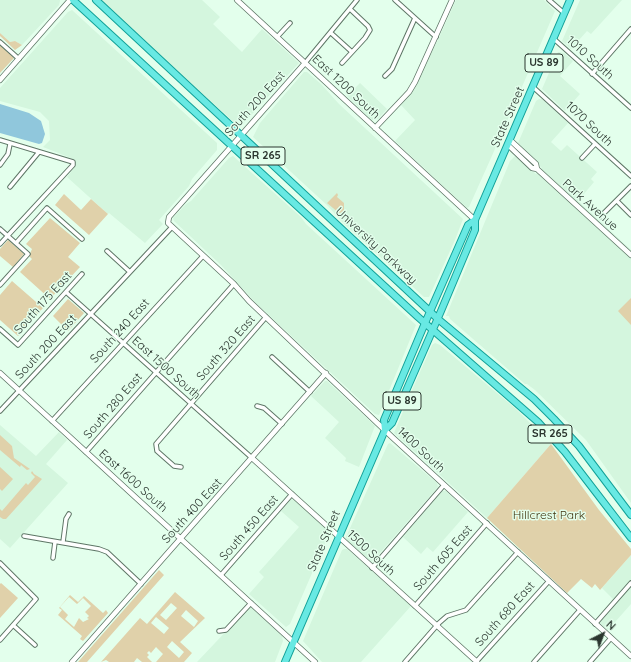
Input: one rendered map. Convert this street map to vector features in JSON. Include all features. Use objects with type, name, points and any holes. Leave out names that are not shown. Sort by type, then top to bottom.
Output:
[{"type":"main road","name":"University Parkway","points":[[72,0],[425,323],[528,412],[552,437],[631,538]]},
{"type":"main road","name":"University Parkway","points":[[96,0],[430,312],[534,399],[579,446],[631,515]]},
{"type":"main road","name":"State Street","points":[[285,662],[385,430],[392,423],[438,319],[475,230],[475,220],[570,0]]},
{"type":"main road","name":"State Street","points":[[385,430],[384,420],[425,323],[468,226],[475,220]]},
{"type":"street","points":[[0,80],[72,0]]},
{"type":"street","name":"East 1200 South","points":[[237,0],[475,220]]},
{"type":"street","name":"South 200 East","points":[[167,220],[231,145],[241,136],[331,33],[357,0]]},
{"type":"street","points":[[395,0],[436,37]]},
{"type":"street","points":[[375,128],[409,92],[419,74],[452,0]]},
{"type":"street","points":[[549,0],[564,14]]},
{"type":"street","points":[[342,63],[368,35],[370,30],[368,26],[350,9]]},
{"type":"street","points":[[385,76],[392,69],[415,18]]},
{"type":"street","points":[[277,37],[290,23]]},
{"type":"street","points":[[592,74],[631,29]]},
{"type":"street","points":[[331,33],[352,52]]},
{"type":"street","name":"1010 South","points":[[554,40],[631,107]]},
{"type":"street","points":[[0,42],[19,59]]},
{"type":"street","name":"1070 South","points":[[533,87],[631,176]]},
{"type":"street","points":[[0,140],[73,162],[73,165],[63,177],[0,244]]},
{"type":"street","name":"Park Avenue","points":[[509,142],[536,164],[537,169],[631,255]]},
{"type":"street","points":[[0,165],[8,154],[10,144]]},
{"type":"street","points":[[582,158],[595,144]]},
{"type":"street","points":[[10,187],[39,152]]},
{"type":"street","points":[[602,218],[604,213],[614,201],[617,201],[631,186]]},
{"type":"street","points":[[617,201],[631,215]]},
{"type":"street","points":[[16,243],[47,208],[82,239]]},
{"type":"street","name":"1400 South","points":[[167,220],[385,430],[631,656]]},
{"type":"street","name":"South 200 East","points":[[0,411],[172,226]]},
{"type":"street","points":[[0,230],[28,254],[0,285]]},
{"type":"street","points":[[107,251],[130,272]]},
{"type":"street","name":"South 240 East","points":[[52,421],[203,256]]},
{"type":"street","name":"South 175 East","points":[[0,328],[18,345],[82,274]]},
{"type":"street","name":"South 280 East","points":[[86,452],[234,284]]},
{"type":"street","name":"East 1500 South","points":[[66,292],[252,458]]},
{"type":"street","name":"South 320 East","points":[[181,467],[174,466],[157,451],[155,446],[266,317]]},
{"type":"street","points":[[272,358],[310,392]]},
{"type":"street","name":"East 1600 South","points":[[0,373],[315,662]]},
{"type":"street","name":"South 400 East","points":[[72,662],[326,373]]},
{"type":"street","points":[[257,406],[264,408],[282,424]]},
{"type":"street","name":"1500 South","points":[[252,458],[476,662]]},
{"type":"street","points":[[372,568],[444,485]]},
{"type":"street","name":"South 450 East","points":[[221,575],[292,494]]},
{"type":"street","points":[[63,542],[66,519],[69,514]]},
{"type":"street","name":"South 605 East","points":[[415,606],[487,523]]},
{"type":"street","points":[[24,536],[63,542],[107,552],[141,584]]},
{"type":"street","points":[[53,558],[56,542]]},
{"type":"street","points":[[405,662],[438,623],[447,616],[466,610],[518,552]]},
{"type":"street","points":[[0,563],[36,599],[0,640]]},
{"type":"street","name":"South 680 East","points":[[476,662],[549,580]]},
{"type":"street","points":[[596,624],[631,584]]},
{"type":"street","points":[[219,631],[226,630],[251,602]]},
{"type":"street","points":[[534,662],[580,610]]},
{"type":"street","points":[[13,626],[35,645]]},
{"type":"street","points":[[590,662],[611,638]]},
{"type":"shaded area","points":[[0,0],[60,1],[59,5],[22,45],[15,41],[10,42],[0,33]]},
{"type":"shaded area","points":[[99,0],[202,0],[220,17],[213,24],[242,52],[262,29],[299,63],[243,124],[237,125]]},
{"type":"shaded area","points":[[456,0],[544,0],[555,11],[491,158],[469,207],[467,208],[395,141],[415,120],[401,105],[410,93],[438,40]]},
{"type":"shaded area","points":[[580,0],[622,0],[591,34],[587,31],[571,49],[562,41]]},
{"type":"shaded area","points":[[72,10],[217,143],[217,150],[192,179],[189,186],[159,220],[163,224],[145,243],[109,213],[108,214],[67,177],[76,165],[75,161],[43,147],[50,140],[49,121],[40,112],[0,101],[0,88],[68,12]]},
{"type":"shaded area","points":[[558,52],[564,53],[573,61],[560,76],[580,94],[565,111],[542,89]]},
{"type":"shaded area","points":[[304,72],[307,72],[321,84],[339,104],[463,219],[429,297],[424,297],[342,222],[328,206],[253,137],[260,123]]},
{"type":"shaded area","points":[[360,83],[387,109],[378,119],[372,120],[347,96]]},
{"type":"shaded area","points":[[542,99],[568,123],[551,142],[561,151],[567,145],[597,172],[591,179],[594,182],[578,201],[631,250],[631,503],[586,440],[535,390],[525,384],[450,319],[449,316],[446,316],[510,161],[515,156],[517,157],[536,174],[542,168],[518,146],[536,101]]},
{"type":"shaded area","points":[[233,156],[301,217],[306,224],[416,325],[379,415],[375,414],[256,303],[221,265],[174,221],[173,218],[186,204],[191,201],[229,158]]},
{"type":"shaded area","points":[[435,343],[440,345],[516,409],[551,444],[487,518],[394,433],[432,345]]},
{"type":"shaded area","points":[[325,381],[327,381],[375,426],[359,467],[345,461],[346,458],[325,438],[339,422],[311,396]]},
{"type":"shaded area","points":[[0,425],[36,456],[59,432],[67,440],[46,464],[68,483],[10,548],[0,539]]},
{"type":"shaded area","points":[[390,443],[437,483],[438,487],[372,562],[347,541],[346,537],[388,444]]},
{"type":"shaded area","points":[[442,491],[446,491],[468,512],[433,552],[427,547],[421,554],[403,537]]},
{"type":"shaded area","points":[[291,499],[295,500],[329,531],[329,534],[290,624],[286,627],[249,594],[264,577],[259,572],[299,527],[281,511]]},
{"type":"shaded area","points":[[347,549],[411,606],[361,662],[322,662],[303,641],[342,550]]},
{"type":"shaded area","points":[[631,555],[631,604],[608,630],[596,619],[613,599],[602,588]]},
{"type":"shaded area","points":[[250,606],[282,636],[283,641],[275,662],[197,662]]},
{"type":"green space","points":[[0,33],[10,42],[15,41],[22,45],[15,50],[0,36]]},
{"type":"green space","points":[[0,45],[14,58],[0,73]]},
{"type":"green space","points":[[337,193],[337,197],[344,203],[344,212],[339,213],[327,203]]},
{"type":"green space","points":[[64,194],[81,210],[91,199],[108,214],[89,235],[55,205]]},
{"type":"green space","points":[[50,218],[80,243],[68,257],[80,267],[50,299],[20,272],[32,259],[29,256],[32,249],[26,244]]},
{"type":"green space","points":[[8,240],[24,254],[13,267],[0,256],[0,249]]},
{"type":"green space","points":[[12,281],[43,308],[18,336],[0,320],[0,295]]},
{"type":"green space","points":[[631,298],[631,325],[618,311]]},
{"type":"green space","points":[[68,299],[84,313],[68,331],[53,316]]},
{"type":"green space","points":[[0,435],[12,446],[14,458],[30,469],[27,470],[21,465],[20,467],[0,450]]},
{"type":"green space","name":"Hillcrest Park","points":[[551,444],[599,510],[631,549],[631,555],[600,590],[595,584],[592,588],[581,579],[567,593],[487,518]]},
{"type":"green space","points":[[0,467],[13,479],[2,491],[0,489]]},
{"type":"green space","points":[[32,471],[42,479],[6,519],[3,519],[0,517],[0,509],[2,511],[26,483],[28,485],[35,477],[31,473]]},
{"type":"green space","points":[[159,570],[164,575],[87,662],[78,662]]},
{"type":"green space","points":[[1,583],[18,598],[0,618],[0,584]]},
{"type":"green space","points":[[175,592],[205,618],[180,642],[192,653],[184,662],[156,662],[163,654],[156,647],[151,653],[149,651],[147,653],[149,655],[147,657],[152,662],[142,662],[137,658],[134,662],[109,662],[106,660],[101,662],[140,618],[147,624]],"holes":[[[171,603],[177,608],[166,620],[160,615]],[[186,610],[198,621],[194,627],[181,616]],[[156,617],[169,628],[164,634],[151,623]],[[172,641],[184,652],[179,658],[167,647]]]},
{"type":"green space","points":[[70,595],[78,602],[84,596],[103,613],[106,610],[108,613],[83,641],[80,639],[82,636],[58,615],[62,610],[59,608]],"holes":[[[69,597],[77,604],[83,598],[91,606],[85,612],[89,616],[87,618],[89,619],[83,622],[79,618],[74,627],[65,619],[68,615],[60,607]]]},
{"type":"water","points":[[0,104],[29,113],[41,121],[45,134],[42,143],[39,144],[0,133]]}]
